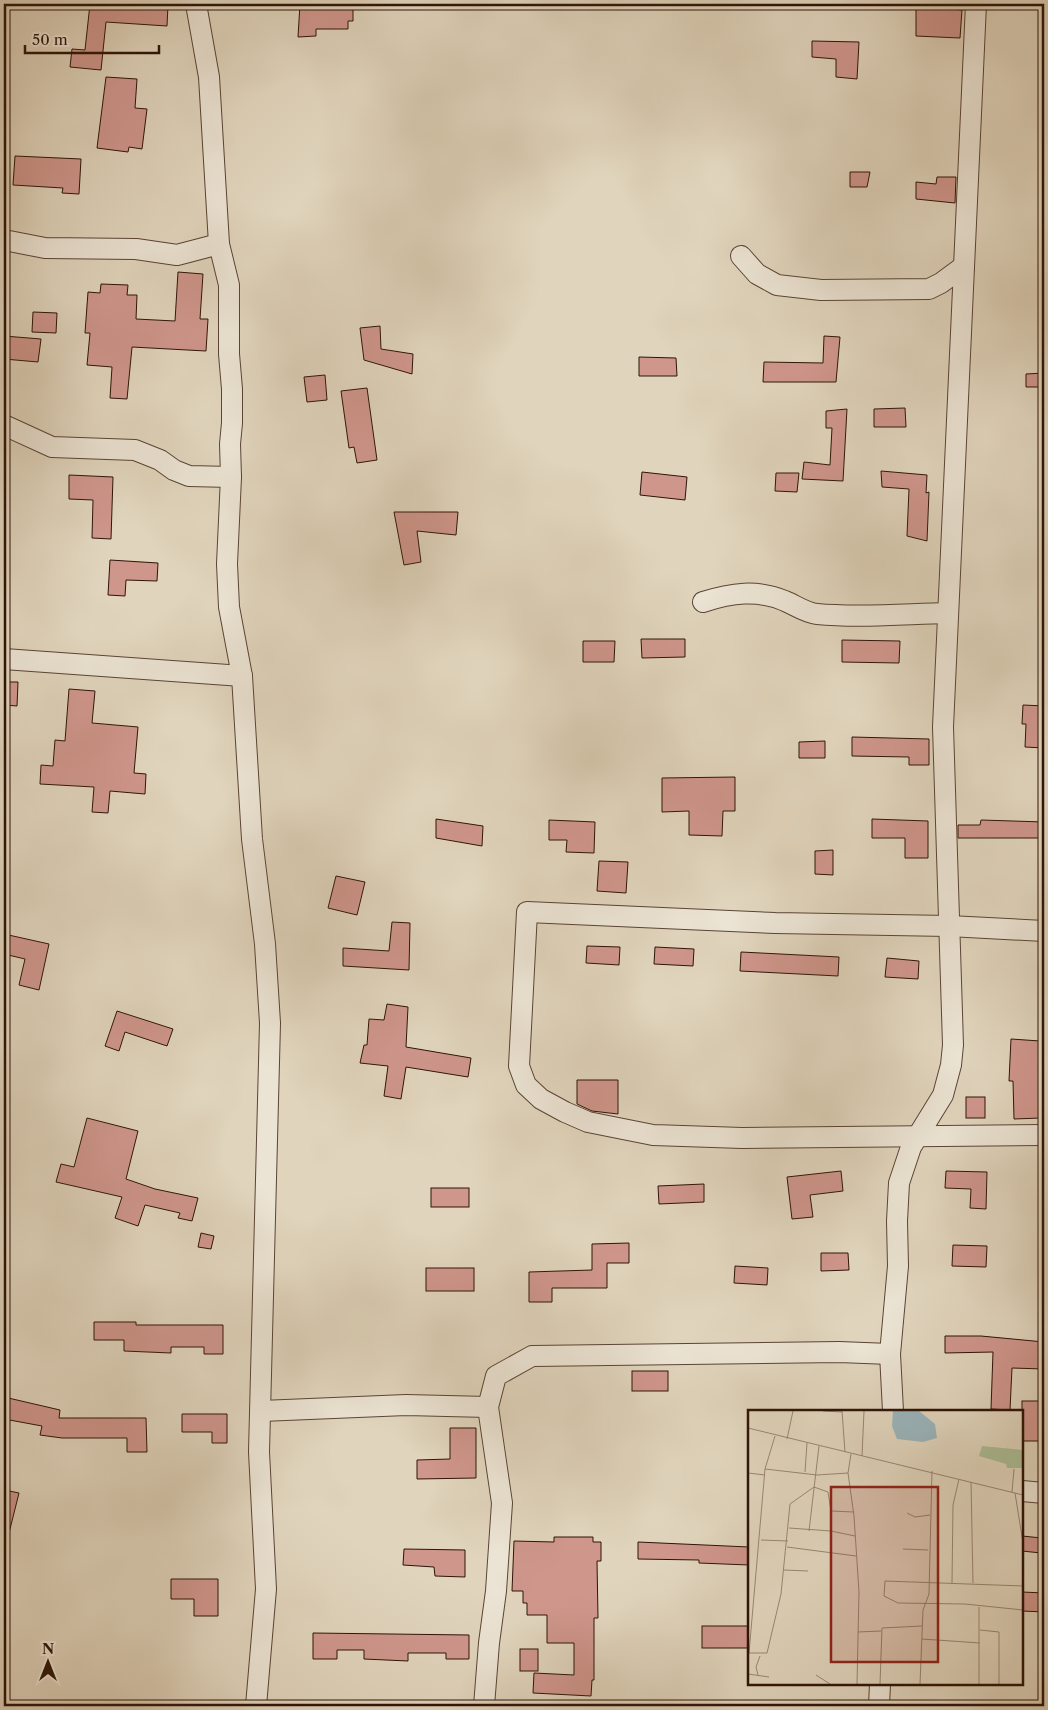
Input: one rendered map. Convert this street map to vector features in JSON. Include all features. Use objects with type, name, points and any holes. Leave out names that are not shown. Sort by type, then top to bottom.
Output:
[{"type":"street","points":[[196,4],[209,77],[219,244],[229,285],[229,354],[232,389],[231,477],[226,564],[229,607],[242,676],[252,839],[264,944],[270,1023],[259,1452],[266,1589],[256,1706]]},
{"type":"street","points":[[893,1410],[890,1354],[898,1266],[897,1221],[899,1182],[905,1161],[943,1095],[951,1065],[954,1021],[949,926],[944,727],[947,613],[976,4]]},
{"type":"street","points":[[4,240],[45,248],[136,249],[177,255],[219,244]]},
{"type":"street","points":[[741,256],[757,274],[777,285],[821,290],[929,289],[941,283],[964,266]]},
{"type":"street","points":[[4,425],[52,447],[135,450],[189,476],[231,477]]},
{"type":"street","points":[[703,602],[741,592],[763,594],[784,600],[817,614],[947,613]]},
{"type":"street","points":[[4,659],[242,676]]},
{"type":"street","points":[[1044,931],[949,926],[776,923],[527,912],[518,1066],[526,1085],[541,1099],[588,1122],[653,1135],[742,1138],[1044,1135]]},
{"type":"street","points":[[484,1706],[489,1643],[496,1590],[502,1503],[488,1407],[496,1376],[532,1356],[840,1352],[890,1354]]},
{"type":"street","points":[[261,1411],[406,1405],[488,1407]]},
{"type":"street","points":[[1023,1491],[1044,1493]]},
{"type":"street","points":[[879,1706],[880,1685]]},
{"type":"building","points":[[90,4],[168,5],[167,26],[106,22],[101,70],[70,67],[72,49],[85,50]]},
{"type":"building","points":[[300,4],[353,4],[353,21],[348,21],[348,29],[316,29],[316,36],[298,37]]},
{"type":"building","points":[[916,6],[962,10],[960,38],[916,36]]},
{"type":"building","points":[[812,41],[859,42],[857,79],[836,77],[836,59],[812,57]]},
{"type":"building","points":[[106,77],[137,79],[135,108],[147,109],[142,149],[129,147],[128,152],[97,148]]},
{"type":"building","points":[[15,156],[81,159],[79,194],[62,193],[63,188],[13,185]]},
{"type":"building","points":[[850,172],[870,172],[867,187],[850,187]]},
{"type":"building","points":[[937,177],[956,177],[955,203],[916,199],[916,182],[936,184]]},
{"type":"building","points":[[178,272],[203,274],[200,319],[208,319],[206,351],[132,347],[127,399],[110,398],[112,367],[87,365],[90,333],[85,333],[88,292],[100,293],[101,284],[128,285],[127,295],[137,295],[136,319],[175,321]]},
{"type":"building","points":[[33,312],[57,313],[56,333],[32,332]]},
{"type":"building","points":[[380,326],[381,349],[413,354],[412,374],[364,360],[360,328]]},
{"type":"building","points":[[4,336],[41,339],[38,362],[4,359]]},
{"type":"building","points":[[824,336],[840,337],[836,382],[763,382],[764,362],[823,363]]},
{"type":"building","points":[[639,357],[676,358],[677,376],[639,376]]},
{"type":"building","points":[[1044,373],[1044,387],[1026,387],[1026,374]]},
{"type":"building","points":[[325,375],[327,400],[307,402],[304,377]]},
{"type":"building","points":[[367,388],[377,460],[357,463],[354,447],[349,448],[341,391]]},
{"type":"building","points":[[905,408],[906,427],[874,427],[874,409]]},
{"type":"building","points":[[847,409],[843,481],[802,479],[804,462],[830,465],[832,428],[826,428],[826,411]]},
{"type":"building","points":[[881,471],[927,475],[926,493],[929,492],[927,541],[907,536],[909,489],[882,487]]},
{"type":"building","points":[[642,472],[687,477],[685,500],[640,495]]},
{"type":"building","points":[[776,473],[799,473],[797,492],[775,491]]},
{"type":"building","points":[[69,475],[113,477],[111,539],[92,538],[93,500],[69,499]]},
{"type":"building","points":[[394,512],[458,512],[456,535],[417,531],[421,562],[404,565]]},
{"type":"building","points":[[110,560],[158,563],[157,581],[126,580],[125,596],[108,595]]},
{"type":"building","points":[[641,639],[685,639],[685,657],[642,658]]},
{"type":"building","points":[[842,640],[900,641],[899,663],[842,662]]},
{"type":"building","points":[[583,641],[615,641],[614,662],[583,662]]},
{"type":"building","points":[[4,682],[18,682],[17,706],[4,705]]},
{"type":"building","points":[[69,689],[95,691],[92,723],[138,727],[134,773],[146,774],[145,794],[110,791],[108,813],[92,812],[94,787],[40,784],[41,765],[53,766],[55,740],[65,741]]},
{"type":"building","points":[[1023,705],[1044,706],[1044,748],[1025,747],[1026,724],[1022,724]]},
{"type":"building","points":[[852,737],[929,739],[929,765],[909,765],[909,757],[852,756]]},
{"type":"building","points":[[825,741],[825,758],[799,758],[799,742]]},
{"type":"building","points":[[735,777],[735,811],[723,811],[722,836],[689,835],[689,811],[662,812],[662,778]]},
{"type":"building","points":[[436,819],[483,826],[482,846],[436,838]]},
{"type":"building","points":[[872,819],[928,821],[928,858],[905,858],[905,838],[872,838]]},
{"type":"building","points":[[549,820],[595,822],[594,853],[566,852],[567,840],[549,840]]},
{"type":"building","points":[[981,820],[1044,822],[1044,838],[958,838],[958,825],[980,825]]},
{"type":"building","points":[[833,850],[833,875],[815,874],[815,851]]},
{"type":"building","points":[[599,861],[628,862],[626,893],[597,891]]},
{"type":"building","points":[[336,876],[365,882],[357,915],[328,908]]},
{"type":"building","points":[[392,922],[410,923],[409,970],[343,966],[343,948],[389,951]]},
{"type":"building","points":[[4,934],[49,944],[39,990],[19,985],[25,959],[4,954]]},
{"type":"building","points":[[587,946],[620,947],[619,965],[586,963]]},
{"type":"building","points":[[655,947],[694,949],[693,966],[654,964]]},
{"type":"building","points":[[741,952],[839,957],[838,976],[740,971]]},
{"type":"building","points":[[887,958],[919,961],[918,979],[885,977]]},
{"type":"building","points":[[387,1004],[408,1007],[406,1047],[471,1058],[468,1077],[406,1067],[401,1099],[384,1096],[388,1066],[360,1063],[364,1045],[367,1045],[369,1019],[384,1020]]},
{"type":"building","points":[[117,1011],[173,1029],[167,1046],[125,1032],[119,1051],[105,1046]]},
{"type":"building","points":[[1011,1039],[1040,1041],[1039,1085],[1041,1085],[1041,1118],[1014,1119],[1013,1081],[1009,1081]]},
{"type":"building","points":[[577,1080],[618,1080],[618,1114],[592,1111],[577,1104]]},
{"type":"building","points":[[966,1097],[985,1097],[985,1118],[966,1118]]},
{"type":"building","points":[[87,1118],[138,1131],[126,1179],[155,1189],[198,1198],[192,1221],[178,1218],[180,1213],[145,1205],[138,1226],[115,1218],[122,1197],[56,1182],[61,1164],[74,1167]]},
{"type":"building","points":[[841,1171],[843,1191],[810,1195],[813,1217],[792,1219],[787,1177]]},
{"type":"building","points":[[946,1171],[987,1172],[986,1209],[970,1208],[971,1189],[945,1188]]},
{"type":"building","points":[[704,1184],[704,1202],[659,1204],[658,1186]]},
{"type":"building","points":[[431,1188],[469,1188],[469,1207],[431,1207]]},
{"type":"building","points":[[201,1233],[214,1236],[211,1249],[198,1247]]},
{"type":"building","points":[[629,1243],[629,1263],[607,1263],[607,1288],[552,1288],[552,1302],[529,1302],[529,1272],[592,1270],[592,1244]]},
{"type":"building","points":[[953,1245],[987,1246],[986,1267],[952,1266]]},
{"type":"building","points":[[821,1253],[848,1253],[849,1270],[821,1271]]},
{"type":"building","points":[[735,1266],[768,1268],[767,1285],[734,1283]]},
{"type":"building","points":[[426,1268],[474,1268],[474,1291],[426,1291]]},
{"type":"building","points":[[94,1322],[136,1322],[136,1325],[223,1325],[223,1354],[204,1354],[204,1347],[171,1347],[171,1353],[124,1351],[124,1340],[94,1340]]},
{"type":"building","points":[[945,1336],[981,1336],[1044,1342],[1044,1369],[1012,1368],[1010,1410],[991,1409],[993,1352],[945,1353]]},
{"type":"building","points":[[632,1371],[668,1371],[668,1391],[632,1391]]},
{"type":"building","points":[[4,1397],[60,1410],[59,1418],[146,1418],[147,1452],[127,1452],[127,1438],[62,1438],[40,1435],[42,1426],[4,1419]]},
{"type":"building","points":[[1022,1401],[1044,1401],[1044,1441],[1023,1441]]},
{"type":"building","points":[[182,1414],[227,1414],[227,1443],[212,1443],[212,1432],[182,1432]]},
{"type":"building","points":[[450,1428],[476,1428],[476,1478],[417,1479],[417,1460],[450,1459]]},
{"type":"building","points":[[4,1490],[19,1493],[9,1533],[4,1532]]},
{"type":"building","points":[[1023,1536],[1042,1538],[1041,1553],[1023,1551]]},
{"type":"building","points":[[554,1537],[593,1537],[593,1542],[601,1542],[601,1561],[597,1561],[598,1618],[594,1618],[594,1680],[592,1680],[591,1696],[533,1693],[534,1673],[574,1675],[574,1643],[547,1643],[547,1615],[527,1615],[527,1603],[523,1603],[523,1591],[512,1591],[514,1541],[554,1542]]},
{"type":"building","points":[[638,1542],[748,1547],[748,1565],[699,1563],[699,1560],[638,1559]]},
{"type":"building","points":[[404,1549],[465,1550],[465,1577],[435,1576],[434,1567],[403,1565]]},
{"type":"building","points":[[171,1579],[218,1579],[218,1616],[194,1616],[194,1599],[171,1599]]},
{"type":"building","points":[[1023,1592],[1044,1593],[1044,1612],[1023,1611]]},
{"type":"building","points":[[702,1626],[748,1626],[748,1648],[702,1648]]},
{"type":"building","points":[[313,1633],[469,1635],[469,1659],[446,1659],[446,1653],[408,1653],[408,1661],[364,1659],[364,1650],[337,1650],[337,1659],[313,1659]]},
{"type":"building","points":[[520,1649],[538,1649],[538,1671],[520,1671]]}]
